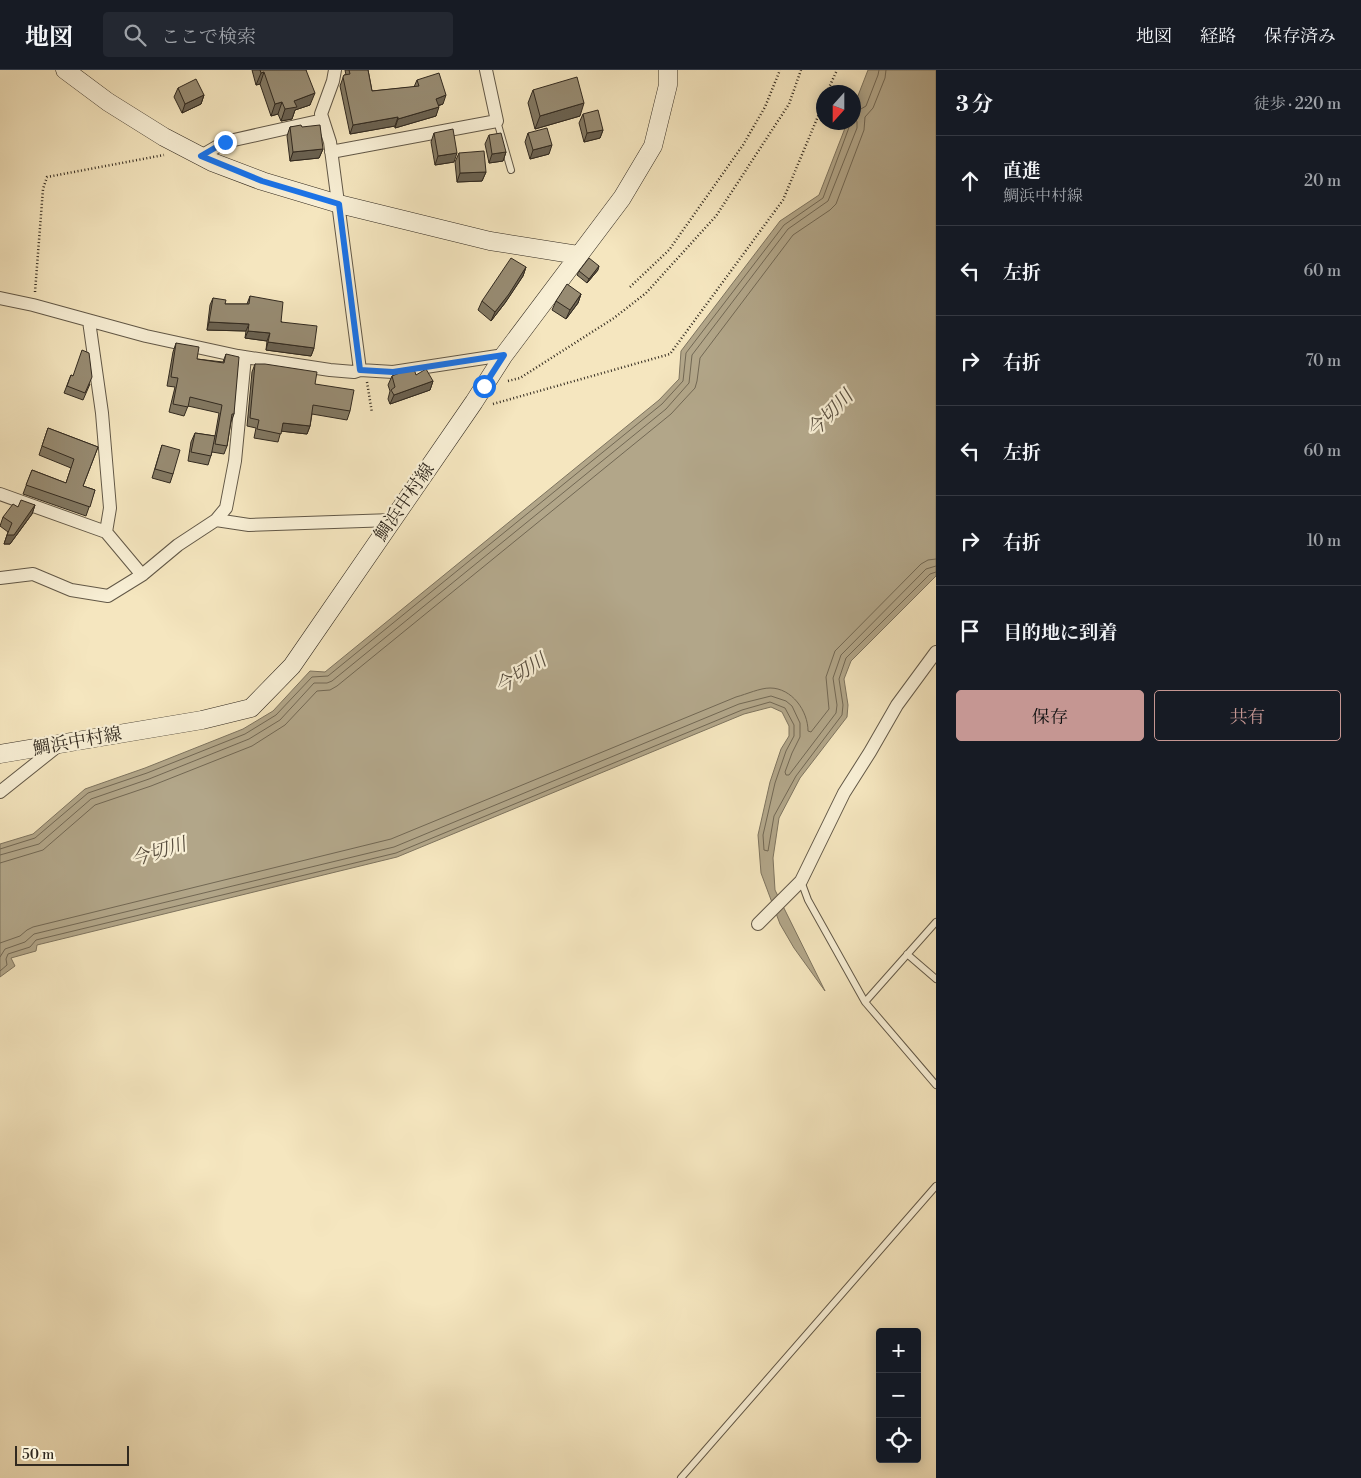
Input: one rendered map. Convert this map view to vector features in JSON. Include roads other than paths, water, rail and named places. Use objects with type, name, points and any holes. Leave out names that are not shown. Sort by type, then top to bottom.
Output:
[{"type":"main road","points":[[64,70],[108,102],[164,137],[195,153],[262,181],[339,204],[490,241],[578,254]]},
{"type":"main road","name":"鯛浜中村線","points":[[0,754],[202,720],[251,708],[292,666],[474,402],[504,355],[578,254],[622,198],[653,146],[668,85],[668,70]]},
{"type":"street","points":[[335,70],[334,81],[321,114],[331,152],[363,370]]},
{"type":"street","points":[[331,152],[497,121],[486,70]]},
{"type":"street","points":[[195,153],[225,142],[323,120]]},
{"type":"street","points":[[0,298],[146,336],[245,358],[330,370],[393,372],[504,355]]},
{"type":"street","points":[[90,321],[102,413],[110,508],[106,532]]},
{"type":"street","points":[[0,578],[33,574],[71,590],[108,596],[142,574],[178,545],[216,520],[226,508],[235,461],[245,358]]},
{"type":"street","points":[[0,494],[106,532],[142,574]]},
{"type":"street","points":[[216,520],[249,525],[392,520]]},
{"type":"street","points":[[758,924],[801,881],[844,793],[897,705],[936,652]]},
{"type":"street","points":[[0,792],[59,745]]},
{"type":"lane","points":[[497,121],[511,170]]},
{"type":"lane","points":[[801,881],[808,900],[865,1002],[936,1085]]},
{"type":"lane","points":[[865,1002],[936,922]]},
{"type":"lane","points":[[907,954],[936,979]]},
{"type":"lane","points":[[681,1478],[936,1186]]},
{"type":"water","name":"今切川","points":[[868,70],[936,70],[936,576],[851,661],[844,679],[848,705],[847,717],[800,778],[779,818],[773,858],[775,890],[825,991],[794,948],[780,924],[761,873],[758,835],[770,782],[781,749],[789,736],[789,726],[782,712],[771,707],[744,714],[397,857],[37,945],[36,951],[11,958],[15,966],[0,977],[0,844],[33,834],[85,789],[145,768],[243,729],[273,711],[310,671],[325,672],[659,400],[679,379],[681,351],[780,221],[819,195],[844,130],[861,130],[861,88]]}]
